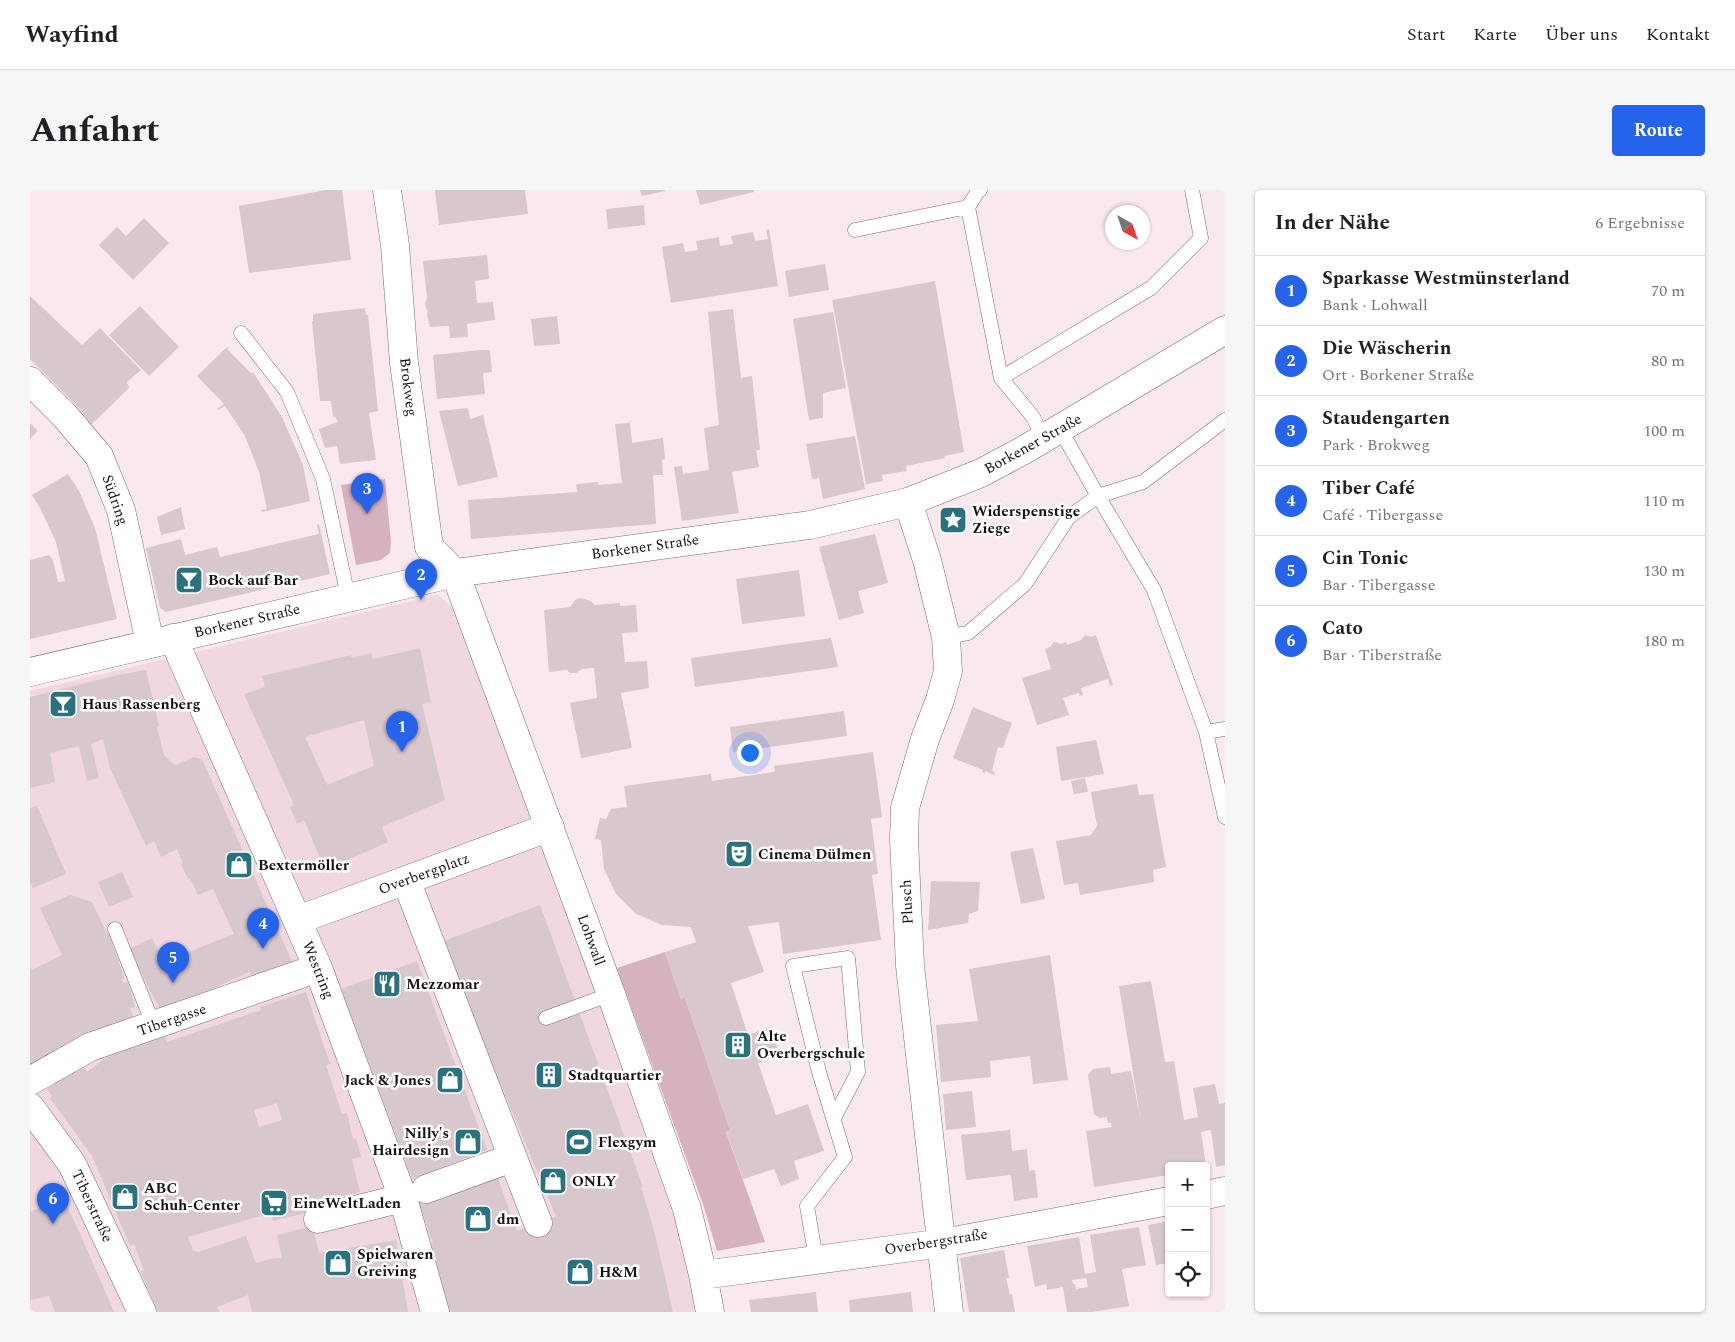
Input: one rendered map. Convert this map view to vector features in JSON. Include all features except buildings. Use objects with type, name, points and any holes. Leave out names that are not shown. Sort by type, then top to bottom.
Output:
[{"type":"street","name":"Brokweg","points":[[387,190],[396,245],[404,363],[429,548],[455,573]]},
{"type":"street","name":"Borkener Straße","points":[[30,672],[455,573],[810,525],[908,502],[981,473],[1052,434],[1225,330]]},
{"type":"street","name":"Südring","points":[[30,381],[65,416],[99,456],[121,510],[161,641]]},
{"type":"street","name":"Plusch","points":[[908,502],[926,560],[946,637],[948,671],[940,700],[925,739],[905,808],[904,840],[910,966],[949,1312]]},
{"type":"street","name":"Lohwall","points":[[455,573],[550,826],[686,1209],[703,1275],[710,1312]]},
{"type":"street","name":"Westring","points":[[161,641],[298,920],[415,1194],[435,1312]]},
{"type":"street","name":"Overbergplatz","points":[[298,920],[550,826]]},
{"type":"street","points":[[406,880],[538,1223]]},
{"type":"street","name":"Tibergasse","points":[[30,1081],[90,1047],[318,968]]},
{"type":"street","name":"Tiberstraße","points":[[30,1107],[72,1164],[142,1312]]},
{"type":"street","points":[[318,1219],[415,1194],[512,1158]]},
{"type":"street","points":[[1210,1194],[1225,1192]]},
{"type":"street","name":"Overbergstraße","points":[[703,1275],[942,1243],[1165,1202]]},
{"type":"lane","points":[[980,190],[968,207],[1001,378],[1033,417],[1052,434],[1098,496],[1154,590],[1206,732],[1225,817]]},
{"type":"lane","points":[[1001,378],[1151,288],[1201,238],[1192,190]]},
{"type":"lane","points":[[854,230],[968,207]]},
{"type":"lane","points":[[241,333],[287,392],[323,479],[348,597]]},
{"type":"lane","points":[[946,637],[968,633],[1025,584],[1069,517],[1098,496],[1143,482],[1225,420]]},
{"type":"lane","points":[[1206,732],[1225,729]]},
{"type":"lane","points":[[114,929],[154,1026]]},
{"type":"lane","points":[[816,1259],[808,1206],[845,1157],[819,1072],[793,966],[848,958],[858,1072],[834,1118]]},
{"type":"lane","points":[[546,1018],[611,994]]},
{"type":"shaded area","points":[[385,479],[391,542],[390,553],[381,560],[356,565],[341,485]]},
{"type":"shaded area","points":[[438,595],[455,610],[650,1124],[702,1312],[30,1312],[30,691]]},
{"type":"shaded area","points":[[665,952],[681,999],[685,998],[730,1130],[726,1132],[765,1242],[717,1251],[704,1207],[617,968]]},
{"type":"place","name":"Staudengarten","points":[[367,514]]},
{"type":"place","name":"Widerspenstige Ziege","points":[[953,520]]},
{"type":"place","name":"Bock auf Bar","points":[[189,580]]},
{"type":"place","name":"Die Wäscherin","points":[[421,600]]},
{"type":"place","name":"Haus Rassenberg","points":[[63,704]]},
{"type":"place","name":"Sparkasse Westmünsterland","points":[[402,752]]},
{"type":"place","name":"Cinema Dülmen","points":[[739,854]]},
{"type":"place","name":"Bextermöller","points":[[239,865]]},
{"type":"place","name":"Tiber Café","points":[[263,949]]},
{"type":"place","name":"Cin Tonic","points":[[173,983]]},
{"type":"place","name":"Mezzomar","points":[[387,984]]},
{"type":"place","name":"Alte Overbergschule","points":[[738,1045]]},
{"type":"place","name":"Stadtquartier","points":[[549,1075]]},
{"type":"place","name":"Jack & Jones","points":[[450,1080]]},
{"type":"place","name":"Nilly's Hairdesign","points":[[468,1142]]},
{"type":"place","name":"Flexgym","points":[[579,1142]]},
{"type":"place","name":"ONLY","points":[[553,1181]]},
{"type":"place","name":"ABC Schuh-Center","points":[[125,1197]]},
{"type":"place","name":"EineWeltLaden","points":[[274,1203]]},
{"type":"place","name":"dm","points":[[478,1219]]},
{"type":"place","name":"Cato","points":[[53,1224]]},
{"type":"place","name":"Spielwaren Greiving","points":[[338,1263]]},
{"type":"place","name":"H&M","points":[[580,1272]]}]
